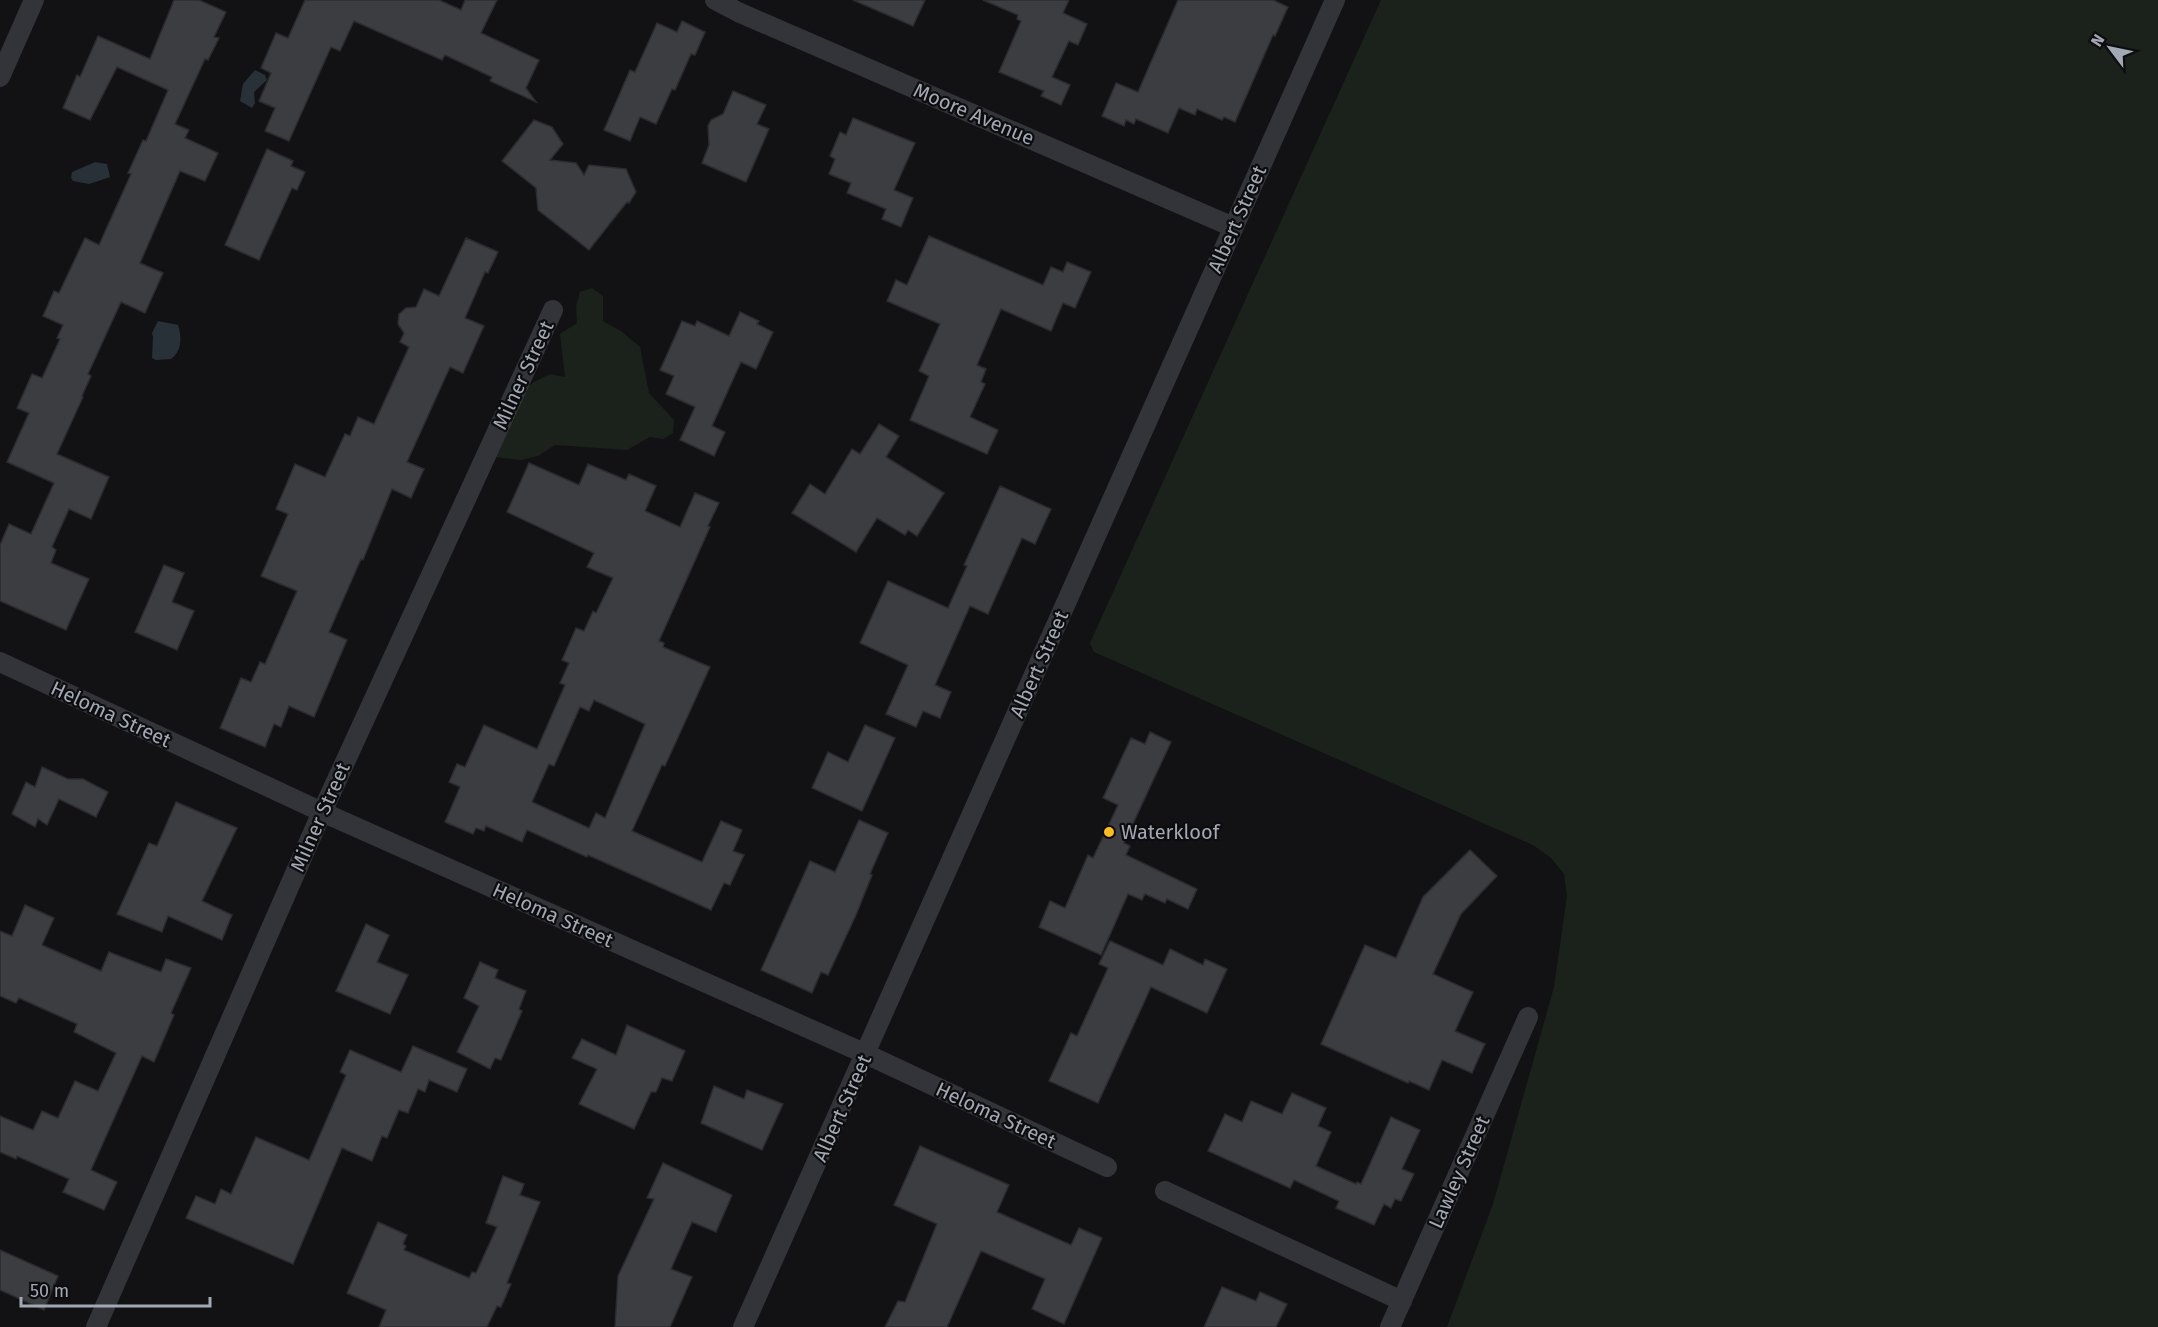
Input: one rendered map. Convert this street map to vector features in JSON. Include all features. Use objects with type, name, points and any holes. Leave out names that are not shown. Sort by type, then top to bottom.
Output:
[{"type":"street","points":[[0,77],[34,0]]},
{"type":"street","name":"Moore Avenue","points":[[715,0],[1233,227]]},
{"type":"street","name":"Albert Street","points":[[743,1327],[1335,0]]},
{"type":"street","name":"Milner Street","points":[[96,1327],[322,812],[553,310]]},
{"type":"street","name":"Heloma Street","points":[[0,662],[322,812],[866,1054],[1107,1167]]},
{"type":"street","name":"Lawley Street","points":[[1390,1327],[1528,1017]]},
{"type":"street","points":[[1165,1191],[1402,1301]]},
{"type":"shaded area","points":[[1381,0],[2158,0],[2158,1327],[1447,1327],[1493,1204],[1554,987],[1567,896],[1564,874],[1551,858],[1533,845],[1094,652],[1090,643]]},
{"type":"shaded area","points":[[255,70],[265,75],[267,80],[254,92],[255,103],[252,108],[240,101],[243,84]]},
{"type":"shaded area","points":[[95,162],[107,164],[110,177],[89,184],[73,181],[72,172]]},
{"type":"shaded area","points":[[592,288],[603,296],[603,321],[621,331],[640,347],[649,393],[674,420],[673,433],[663,439],[650,437],[627,450],[555,445],[538,456],[521,460],[494,457],[498,411],[534,382],[550,374],[565,377],[560,334],[577,323],[576,306],[580,292]]},
{"type":"shaded area","points":[[158,321],[178,325],[180,343],[175,356],[171,359],[152,358],[152,333]]},
{"type":"building","points":[[174,0],[199,0],[226,12],[214,37],[219,38],[208,60],[205,59],[175,124],[189,130],[185,138],[218,153],[205,181],[180,171],[140,263],[163,273],[145,313],[121,302],[88,374],[91,376],[83,397],[57,454],[109,477],[91,519],[69,509],[52,547],[56,550],[51,563],[89,579],[66,630],[0,601],[0,545],[9,524],[31,534],[54,483],[7,462],[29,413],[17,408],[32,374],[42,378],[60,339],[57,338],[63,325],[43,316],[54,291],[59,293],[85,238],[99,245],[131,174],[128,173],[143,140],[146,141],[168,90],[117,67],[90,120],[63,108],[77,75],[80,77],[98,36],[150,59]]},
{"type":"building","points":[[305,0],[439,0],[461,10],[465,0],[497,0],[481,33],[539,60],[526,88],[536,102],[490,81],[492,77],[445,55],[442,60],[354,21],[340,51],[331,47],[289,141],[265,131],[275,108],[259,101],[271,73],[261,68],[276,33],[288,38]]},
{"type":"building","points":[[853,0],[925,0],[913,26]]},
{"type":"building","points":[[983,0],[1069,0],[1063,13],[1087,24],[1078,45],[1069,41],[1052,77],[1070,85],[1061,105],[1041,96],[1044,91],[999,72],[1021,21],[1017,19],[1018,15]]},
{"type":"building","points":[[1178,0],[1273,0],[1288,7],[1275,36],[1273,35],[1235,122],[1224,117],[1222,120],[1197,109],[1195,115],[1179,108],[1168,133],[1136,119],[1134,124],[1126,120],[1124,126],[1102,116],[1116,83],[1138,92]]},
{"type":"building","points":[[682,21],[705,32],[695,55],[691,54],[675,90],[672,89],[656,124],[640,117],[630,141],[604,130],[630,70],[635,72],[657,23],[677,32]]},
{"type":"building","points":[[733,91],[766,105],[757,124],[769,129],[746,182],[702,163],[709,145],[708,126],[711,120],[723,114]]},
{"type":"building","points":[[853,118],[915,143],[894,190],[913,198],[901,227],[882,219],[886,209],[847,193],[851,183],[829,174],[835,159],[830,156],[840,132],[846,135]]},
{"type":"building","points":[[534,120],[552,127],[563,144],[550,160],[576,163],[584,175],[589,165],[626,169],[636,192],[589,250],[538,210],[536,188],[502,161]]},
{"type":"building","points":[[267,149],[293,161],[291,166],[305,172],[297,190],[292,188],[259,260],[225,245]]},
{"type":"building","points":[[929,236],[1043,285],[1051,267],[1063,272],[1067,262],[1091,272],[1075,308],[1063,303],[1051,331],[1001,309],[977,365],[986,369],[981,382],[985,384],[970,417],[998,430],[987,454],[910,420],[929,376],[919,371],[940,324],[887,301],[896,280],[907,285]]},
{"type":"building","points":[[466,238],[498,252],[488,273],[485,272],[465,318],[484,326],[463,373],[450,367],[407,462],[424,469],[411,498],[392,489],[363,560],[361,559],[329,632],[347,640],[314,717],[289,706],[281,727],[274,724],[265,747],[220,728],[241,678],[251,682],[260,662],[265,664],[297,591],[261,576],[288,514],[276,509],[295,464],[325,477],[345,434],[350,436],[358,417],[374,424],[409,347],[400,342],[404,333],[398,324],[399,314],[406,308],[416,307],[424,289],[439,296]]},
{"type":"building","points":[[740,312],[759,321],[757,324],[773,332],[756,369],[741,362],[712,426],[725,432],[714,456],[680,440],[695,407],[666,394],[674,376],[660,370],[682,321],[695,326],[697,321],[729,336]]},
{"type":"building","points":[[879,424],[899,436],[886,457],[944,493],[917,536],[908,530],[905,535],[877,518],[856,552],[792,513],[810,484],[825,494],[852,449],[860,454]]},
{"type":"building","points":[[529,463],[579,485],[588,464],[626,480],[629,474],[656,486],[645,511],[680,527],[695,493],[719,503],[659,641],[664,643],[663,647],[710,667],[665,766],[662,765],[632,831],[702,862],[721,821],[742,830],[733,851],[744,855],[730,885],[724,883],[711,910],[527,830],[522,842],[486,826],[484,831],[476,828],[473,834],[445,822],[460,787],[449,782],[457,764],[465,767],[484,725],[537,749],[565,685],[560,683],[569,663],[562,660],[576,628],[584,631],[593,611],[596,613],[613,578],[587,567],[594,553],[507,512]],"holes":[[[594,700],[645,724],[605,818],[596,813],[589,828],[532,802],[549,764],[554,766],[580,707],[589,711]]]},
{"type":"building","points":[[1000,486],[1051,509],[1035,544],[1022,538],[988,614],[970,606],[935,685],[951,692],[940,718],[923,711],[916,727],[886,714],[908,665],[860,643],[888,581],[948,608],[967,566],[964,565]]},
{"type":"building","points":[[164,565],[184,573],[172,602],[194,611],[177,650],[135,632]]},
{"type":"building","points":[[865,725],[895,738],[862,811],[812,788],[828,752],[848,762]]},
{"type":"building","points":[[1150,732],[1171,742],[1124,843],[1130,846],[1126,855],[1197,889],[1188,909],[1167,899],[1165,903],[1145,894],[1142,900],[1128,894],[1101,955],[1039,927],[1050,901],[1065,908],[1088,855],[1093,858],[1118,805],[1103,798],[1131,738],[1145,744]]},
{"type":"building","points":[[42,767],[68,779],[83,779],[108,792],[96,817],[59,799],[47,825],[38,819],[35,827],[12,814],[26,782],[35,787]]},
{"type":"building","points":[[176,802],[237,828],[202,901],[232,915],[222,940],[168,916],[162,932],[117,914],[149,843],[157,846]]},
{"type":"building","points":[[859,820],[888,833],[870,874],[872,875],[856,915],[828,975],[821,972],[812,993],[761,970],[810,861],[835,872]]},
{"type":"building","points":[[1470,850],[1497,876],[1461,914],[1433,974],[1473,992],[1455,1031],[1485,1044],[1472,1073],[1442,1060],[1429,1090],[1321,1044],[1365,945],[1396,958],[1423,897]]},
{"type":"building","points":[[25,905],[54,918],[42,945],[101,971],[109,952],[161,972],[166,959],[191,968],[171,1013],[174,1015],[154,1062],[142,1056],[91,1170],[117,1182],[104,1210],[63,1192],[69,1179],[17,1156],[16,1159],[0,1152],[0,1116],[33,1130],[42,1111],[58,1118],[75,1081],[98,1091],[116,1053],[74,1032],[77,1024],[19,998],[16,1003],[0,996],[0,931],[12,936]]},
{"type":"building","points":[[366,924],[389,935],[377,962],[408,975],[390,1014],[336,991]]},
{"type":"building","points":[[1110,941],[1163,965],[1170,949],[1203,965],[1205,959],[1227,969],[1207,1013],[1151,987],[1098,1103],[1049,1081],[1071,1033],[1077,1036],[1108,968],[1099,964]]},
{"type":"building","points":[[480,962],[498,970],[495,978],[526,991],[519,1009],[522,1011],[501,1060],[495,1058],[490,1069],[457,1052],[479,1006],[464,998]]},
{"type":"building","points":[[627,1025],[685,1051],[672,1081],[662,1078],[656,1092],[651,1092],[634,1129],[579,1104],[597,1069],[572,1058],[582,1039],[616,1055]]},
{"type":"building","points":[[413,1046],[467,1069],[457,1092],[429,1080],[425,1092],[418,1089],[408,1113],[399,1110],[387,1138],[382,1136],[372,1161],[342,1148],[293,1264],[186,1218],[196,1196],[215,1204],[221,1189],[231,1194],[256,1137],[309,1160],[346,1075],[340,1072],[350,1050],[401,1072]]},
{"type":"building","points":[[714,1086],[744,1099],[747,1090],[783,1104],[762,1150],[701,1123]]},
{"type":"building","points":[[1292,1093],[1326,1108],[1318,1126],[1331,1132],[1316,1166],[1356,1184],[1357,1182],[1361,1184],[1391,1117],[1420,1130],[1402,1169],[1414,1174],[1401,1201],[1395,1199],[1391,1208],[1384,1204],[1374,1225],[1336,1208],[1339,1201],[1294,1180],[1290,1188],[1208,1151],[1225,1114],[1242,1122],[1251,1101],[1282,1114]]},
{"type":"building","points":[[920,1146],[1009,1185],[997,1212],[1071,1245],[1079,1228],[1102,1238],[1064,1324],[1032,1309],[1045,1279],[981,1251],[947,1327],[885,1327],[898,1301],[905,1302],[937,1224],[894,1205]]},
{"type":"building","points":[[663,1163],[732,1195],[716,1232],[692,1222],[671,1269],[692,1277],[670,1327],[615,1327],[618,1276],[654,1199],[647,1198]]},
{"type":"building","points":[[503,1176],[524,1184],[520,1195],[540,1202],[507,1283],[511,1284],[501,1307],[497,1306],[487,1327],[379,1327],[386,1310],[347,1293],[378,1222],[407,1235],[403,1244],[406,1246],[404,1250],[469,1278],[472,1272],[476,1273],[497,1227],[486,1223]]},
{"type":"building","points":[[0,1250],[58,1276],[44,1310],[0,1290]]},
{"type":"building","points":[[1222,1287],[1256,1301],[1260,1292],[1287,1304],[1276,1327],[1204,1327]]},
{"type":"place","name":"Waterkloof","points":[[1109,832]]}]
